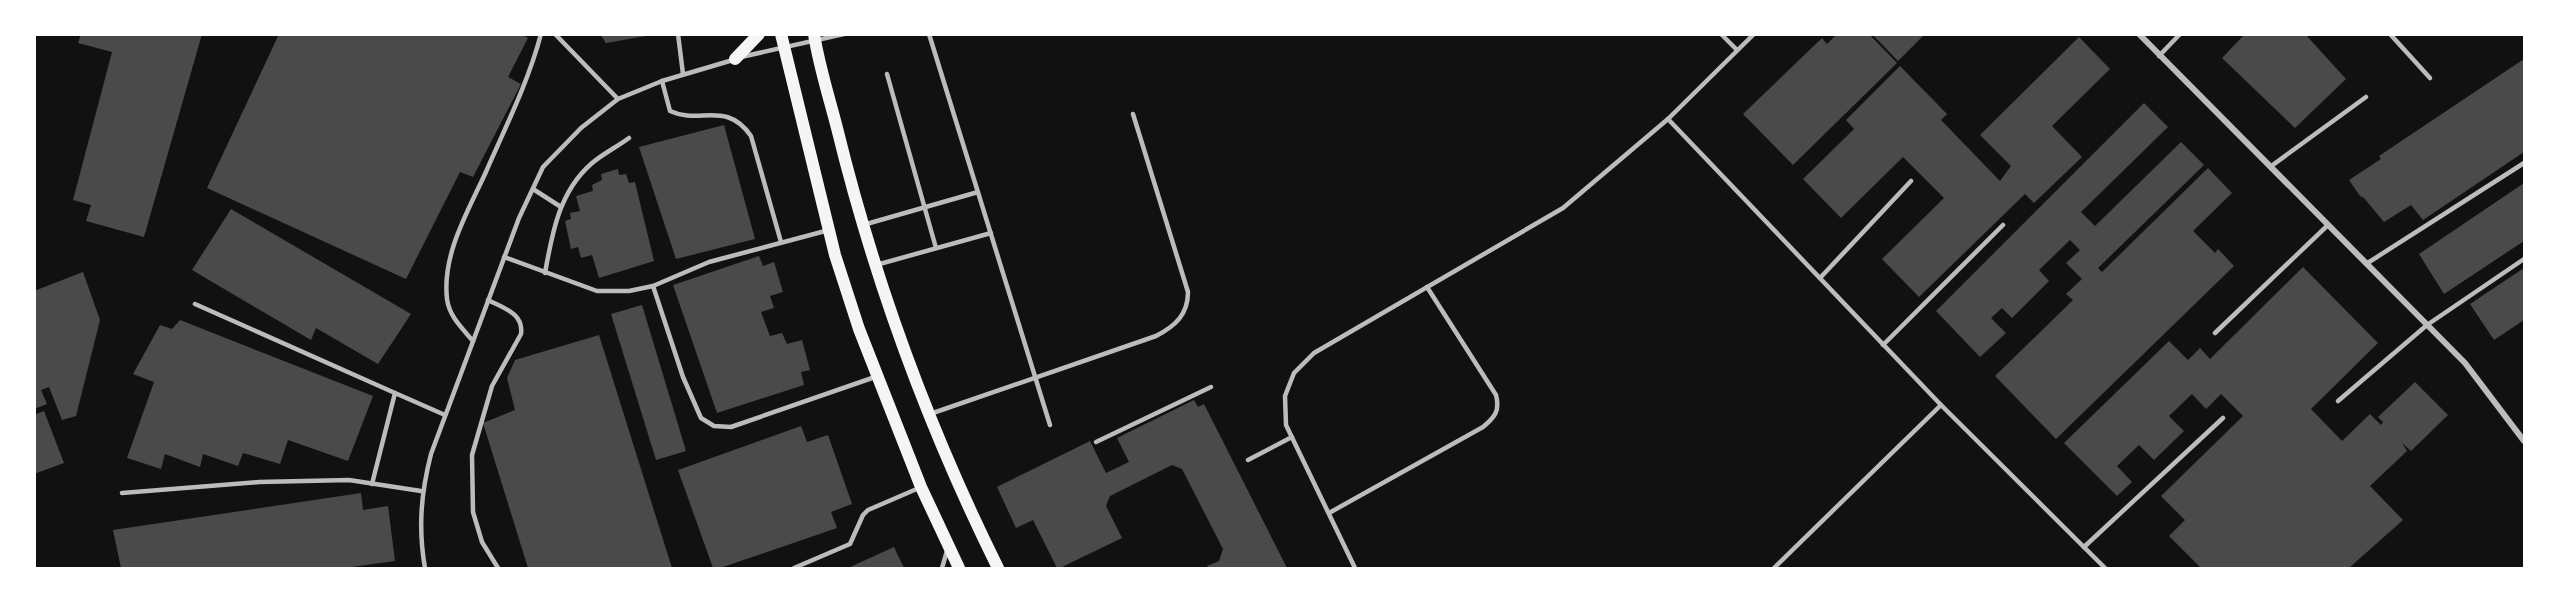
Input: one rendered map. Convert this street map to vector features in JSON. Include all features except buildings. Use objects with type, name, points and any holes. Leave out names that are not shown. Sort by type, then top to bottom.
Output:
[{"type":"main road","points":[[735,59],[759,34]]},
{"type":"main road","points":[[815,37],[849,178],[876,265],[929,414],[960,489],[998,568]]},
{"type":"main road","points":[[783,41],[829,230],[853,310],[921,487],[959,568]]},
{"type":"street","points":[[2139,34],[2465,363],[2524,438]]},
{"type":"lane","points":[[473,341],[452,316],[447,301],[446,280],[452,248],[521,94],[541,34]]},
{"type":"lane","points":[[555,34],[618,99]]},
{"type":"lane","points":[[678,34],[683,74]]},
{"type":"lane","points":[[678,41],[685,34]]},
{"type":"lane","points":[[425,568],[420,540],[421,490],[430,454],[504,258],[543,167],[581,128],[618,99],[662,81],[735,59],[783,41],[844,34]]},
{"type":"lane","points":[[929,34],[1050,425]]},
{"type":"lane","points":[[1721,34],[1737,51]]},
{"type":"lane","points":[[1355,568],[1286,425],[1285,396],[1294,373],[1314,353],[1563,208],[1668,119],[1754,34]]},
{"type":"lane","points":[[2159,56],[2180,34]]},
{"type":"lane","points":[[2390,34],[2430,78]]},
{"type":"lane","points":[[887,74],[927,208],[936,248]]},
{"type":"lane","points":[[662,81],[670,111],[676,114],[709,113],[734,118],[747,129],[751,136],[781,242]]},
{"type":"lane","points":[[2270,167],[2366,98]]},
{"type":"lane","points":[[929,414],[1156,336],[1173,328],[1183,315],[1188,303],[1188,292],[1133,114]]},
{"type":"lane","points":[[1668,119],[1941,405],[2105,568]]},
{"type":"lane","points":[[545,273],[552,234],[561,207],[573,184],[591,164],[629,138]]},
{"type":"lane","points":[[2366,264],[2524,163]]},
{"type":"lane","points":[[1820,278],[1911,181]]},
{"type":"lane","points":[[532,189],[561,207]]},
{"type":"lane","points":[[863,225],[978,192]]},
{"type":"lane","points":[[1884,345],[2003,225]]},
{"type":"lane","points":[[2215,333],[2328,225]]},
{"type":"lane","points":[[504,258],[597,291],[629,291],[653,286],[709,262],[829,230]]},
{"type":"lane","points":[[876,265],[991,233]]},
{"type":"lane","points":[[2338,401],[2427,325],[2524,259]]},
{"type":"lane","points":[[653,286],[683,377],[701,418],[714,426],[731,427],[877,376]]},
{"type":"lane","points":[[1329,513],[1483,427],[1495,417],[1499,406],[1496,395],[1427,287]]},
{"type":"lane","points":[[488,300],[515,315],[522,326],[521,334],[492,386],[472,455],[473,513],[482,542],[498,568]]},
{"type":"lane","points":[[195,304],[445,415]]},
{"type":"lane","points":[[1096,442],[1210,387]]},
{"type":"lane","points":[[372,483],[394,393]]},
{"type":"lane","points":[[1774,568],[1941,405]]},
{"type":"lane","points":[[2084,547],[2223,418]]},
{"type":"lane","points":[[1248,460],[1292,437]]},
{"type":"lane","points":[[122,493],[259,482],[349,480],[421,490]]},
{"type":"lane","points":[[794,568],[850,544],[863,515],[868,510],[921,487]]},
{"type":"lane","points":[[942,568],[948,546]]}]
